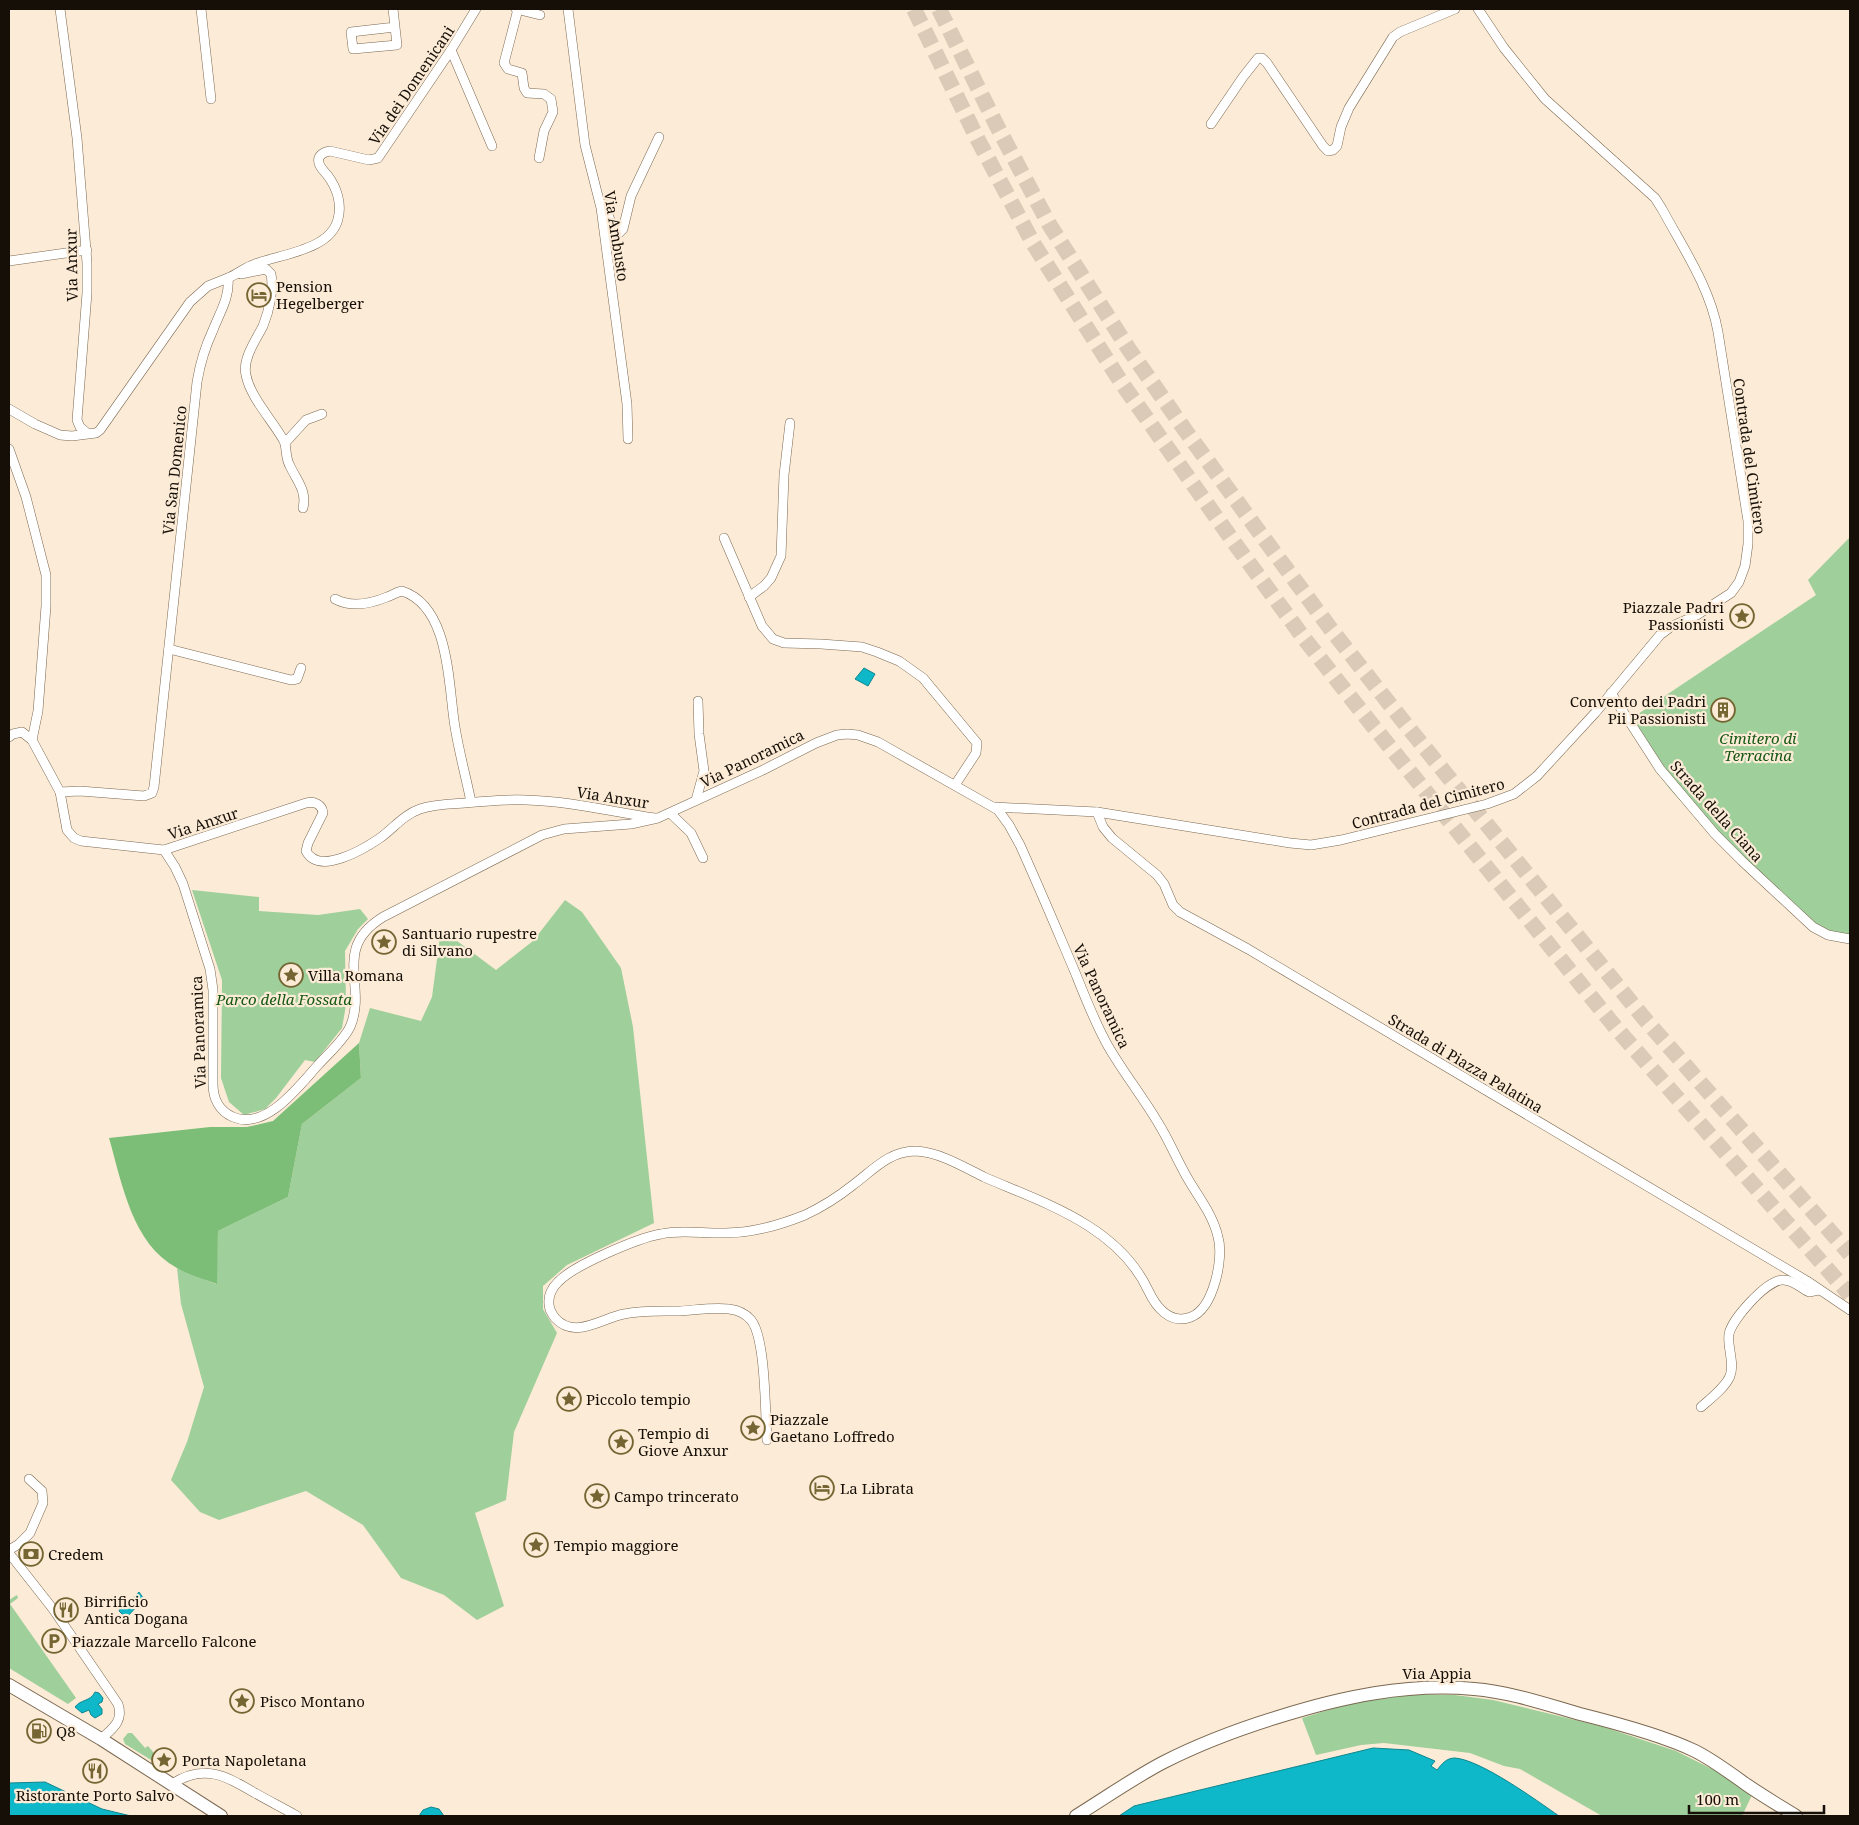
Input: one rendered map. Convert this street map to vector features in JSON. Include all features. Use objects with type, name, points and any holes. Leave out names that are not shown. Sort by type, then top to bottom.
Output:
[{"type":"main road","points":[[9,1686],[101,1739],[221,1816]]},
{"type":"main road","name":"Via Appia","points":[[1076,1816],[1129,1782],[1192,1748],[1302,1710],[1366,1694],[1416,1688],[1474,1689],[1508,1694],[1607,1721],[1680,1745],[1715,1762],[1760,1794],[1796,1816]]},
{"type":"street","name":"Via Anxur","points":[[60,9],[75,121],[87,250],[87,293],[77,420],[80,428],[86,433]]},
{"type":"street","points":[[201,9],[211,99]]},
{"type":"street","points":[[393,9],[395,27],[396,45],[353,49],[351,32],[395,27]]},
{"type":"street","name":"Via dei Domenicani","points":[[232,276],[249,266],[315,245],[328,237],[335,229],[339,204],[333,183],[319,163],[321,154],[330,151],[369,160],[378,158],[451,50],[476,9]]},
{"type":"street","points":[[539,158],[544,131],[553,112],[551,99],[544,94],[527,93],[524,88],[522,73],[508,69],[504,63],[517,9],[540,16]]},
{"type":"street","name":"Via Ambusto","points":[[568,9],[585,145],[599,195],[628,410],[628,439]]},
{"type":"street","points":[[1211,124],[1249,68],[1258,58],[1262,58],[1267,62],[1323,146],[1328,150],[1333,150],[1337,146],[1341,127],[1349,108],[1393,37],[1400,32],[1455,9]]},
{"type":"street","name":"Contrada del Cimitero","points":[[994,807],[1097,812],[1296,844],[1317,844],[1341,840],[1487,804],[1514,794],[1537,776],[1595,713],[1660,634],[1672,626],[1698,615],[1733,591],[1739,582],[1745,566],[1748,544],[1748,521],[1717,325],[1703,285],[1657,202],[1545,99],[1504,48],[1478,9]]},
{"type":"street","points":[[451,50],[492,146]]},
{"type":"street","points":[[599,195],[613,229],[616,233],[619,233],[623,229],[631,196],[659,137]]},
{"type":"street","points":[[9,261],[87,250]]},
{"type":"street","points":[[9,410],[60,435],[72,436],[96,433],[103,427],[190,302],[208,286],[232,276],[264,269],[268,270],[271,274],[268,310],[246,361],[245,370],[254,394],[285,443],[287,460],[304,491],[305,501],[303,508]]},
{"type":"street","name":"Via San Domenico","points":[[60,792],[80,791],[140,797],[152,793],[156,781],[197,382],[204,353],[227,299],[232,276]]},
{"type":"street","points":[[285,443],[306,420],[322,414]]},
{"type":"street","points":[[749,597],[771,578],[781,556],[784,474],[790,423]]},
{"type":"street","points":[[9,449],[25,493],[46,575],[46,606],[38,710],[32,740],[22,732],[9,737]]},
{"type":"street","points":[[724,538],[765,631],[777,641],[788,644],[821,644],[862,648],[892,658],[917,673],[976,743],[976,753],[955,785]]},
{"type":"street","points":[[335,599],[346,604],[357,605],[386,598],[402,591],[415,596],[428,610],[444,651],[454,722],[471,802]]},
{"type":"street","points":[[169,649],[291,680],[297,678],[302,668]]},
{"type":"street","name":"Strada della Ciana","points":[[1611,693],[1660,769],[1721,841],[1813,927],[1825,934],[1850,939]]},
{"type":"street","points":[[696,800],[704,771],[698,734],[698,701]]},
{"type":"street","name":"Via Panoramica","points":[[164,850],[181,879],[210,969],[213,990],[214,1097],[227,1114],[249,1120],[263,1116],[283,1102],[346,1033],[355,1009],[352,967],[354,956],[361,938],[367,929],[376,921],[542,835],[564,829],[631,824],[658,818],[816,743],[837,735],[847,734],[872,739],[994,807],[1010,825],[1017,839],[1109,1049],[1154,1116],[1213,1222],[1221,1249],[1213,1290],[1206,1304],[1195,1315],[1180,1318],[1166,1315],[1155,1304],[1142,1278],[1128,1259],[1115,1246],[1086,1225],[1058,1209],[942,1158],[919,1151],[902,1152],[887,1158],[835,1198],[791,1220],[763,1228],[734,1233],[676,1232],[653,1236],[582,1266],[565,1276],[554,1286],[549,1299],[550,1310],[562,1324],[573,1328],[588,1326],[612,1317],[630,1313],[727,1309],[745,1314],[756,1329],[760,1344],[767,1440]]},
{"type":"street","name":"Via Anxur","points":[[32,740],[60,792],[67,830],[74,838],[81,841],[164,850],[313,802],[319,805],[323,813],[306,851],[314,860],[324,862],[347,855],[371,843],[413,812],[431,806],[471,802],[537,800],[589,806],[658,818]]},
{"type":"street","name":"Strada di Piazza Palatina","points":[[1097,812],[1103,827],[1112,838],[1158,875],[1173,904],[1183,914],[1244,947],[1819,1290],[1848,1310]]},
{"type":"street","points":[[670,813],[691,833],[703,858]]},
{"type":"street","points":[[1701,1407],[1729,1378],[1731,1370],[1728,1339],[1730,1330],[1734,1322],[1758,1294],[1769,1285],[1780,1280],[1794,1282],[1809,1292],[1819,1290]]},
{"type":"street","points":[[29,1478],[42,1491],[43,1503],[30,1533],[9,1551],[53,1610],[118,1704],[120,1718],[113,1728],[101,1739]]},
{"type":"street","points":[[172,1784],[192,1774],[206,1773],[219,1775],[235,1781],[296,1816]]},
{"type":"green space","name":"Cimitero di Terracina","points":[[1850,537],[1850,936],[1822,932],[1724,849],[1669,788],[1626,722],[1816,595],[1808,580]]},
{"type":"green space","name":"Parco della Fossata","points":[[192,890],[259,897],[259,911],[318,915],[360,909],[368,919],[358,929],[345,951],[346,1005],[342,1028],[315,1062],[305,1060],[276,1098],[265,1109],[244,1115],[229,1102],[221,1078],[222,980]]},
{"type":"green space","points":[[565,900],[582,912],[621,968],[633,1027],[654,1223],[567,1265],[543,1286],[543,1309],[557,1333],[514,1432],[506,1500],[475,1513],[504,1606],[477,1620],[444,1595],[401,1578],[363,1525],[306,1491],[219,1520],[200,1512],[171,1480],[187,1442],[204,1387],[181,1304],[177,1268],[216,1284],[218,1231],[288,1197],[302,1124],[361,1078],[359,1043],[370,1008],[421,1021],[432,997],[441,929],[496,970],[533,941]]},
{"type":"green space","points":[[359,1043],[361,1078],[302,1124],[288,1197],[218,1231],[217,1284],[177,1268],[162,1257],[149,1244],[131,1211],[124,1193],[109,1138],[210,1127],[247,1127],[273,1121]]},
{"type":"green space","points":[[17,1595],[18,1598],[10,1604],[76,1698],[68,1704],[9,1668],[9,1600]]},
{"type":"green space","points":[[1398,1694],[1455,1695],[1493,1700],[1604,1727],[1676,1751],[1718,1772],[1752,1795],[1742,1816],[1602,1816],[1520,1769],[1504,1766],[1470,1753],[1384,1743],[1361,1745],[1316,1755],[1302,1718],[1338,1707]]},
{"type":"green space","points":[[128,1733],[132,1733],[145,1748],[148,1746],[159,1759],[156,1763],[125,1744],[123,1739]]},
{"type":"water","points":[[864,668],[875,674],[868,686],[855,679]]},
{"type":"water","points":[[139,1592],[146,1602],[141,1602],[126,1618],[119,1611],[123,1605]]},
{"type":"water","points":[[95,1692],[99,1693],[103,1698],[102,1702],[98,1704],[102,1709],[102,1714],[95,1718],[89,1710],[82,1713],[75,1707],[91,1697]]},
{"type":"water","points":[[1373,1748],[1409,1750],[1435,1761],[1431,1766],[1437,1770],[1449,1759],[1466,1760],[1508,1782],[1559,1816],[1119,1816],[1134,1806]]},
{"type":"water","points":[[45,1782],[102,1809],[131,1816],[9,1816],[9,1783]]},
{"type":"water","points":[[431,1807],[439,1809],[444,1816],[419,1816],[423,1810]]},
{"type":"tunnel","points":[[914,9],[978,140],[1033,243],[1121,382],[1233,541],[1303,637],[1616,1028],[1850,1295]]},
{"type":"tunnel","points":[[939,9],[998,128],[1049,224],[1128,348],[1257,529],[1330,628],[1403,721],[1643,1017],[1850,1254]]},
{"type":"place","name":"Pension Hegelberger","points":[[259,295]]},
{"type":"place","name":"Piazzale Padri Passionisti","points":[[1742,616]]},
{"type":"place","name":"Convento dei Padri Pii Passionisti","points":[[1723,710]]},
{"type":"place","name":"Santuario rupestre di Silvano","points":[[384,942]]},
{"type":"place","name":"Villa Romana","points":[[291,975]]},
{"type":"place","name":"Piccolo tempio","points":[[569,1399]]},
{"type":"place","name":"Piazzale Gaetano Loffredo","points":[[753,1428]]},
{"type":"place","name":"Tempio di Giove Anxur","points":[[621,1442]]},
{"type":"place","name":"La Librata","points":[[822,1488]]},
{"type":"place","name":"Campo trincerato","points":[[597,1496]]},
{"type":"place","name":"Tempio maggiore","points":[[536,1545]]},
{"type":"place","name":"Credem","points":[[31,1554]]},
{"type":"place","name":"Birrificio Antica Dogana","points":[[66,1610]]},
{"type":"place","name":"Piazzale Marcello Falcone","points":[[54,1641]]},
{"type":"place","name":"Pisco Montano","points":[[242,1701]]},
{"type":"place","name":"Q8","points":[[39,1731]]},
{"type":"place","name":"Porta Napoletana","points":[[164,1760]]},
{"type":"place","name":"Ristorante Porto Salvo","points":[[95,1771]]}]
